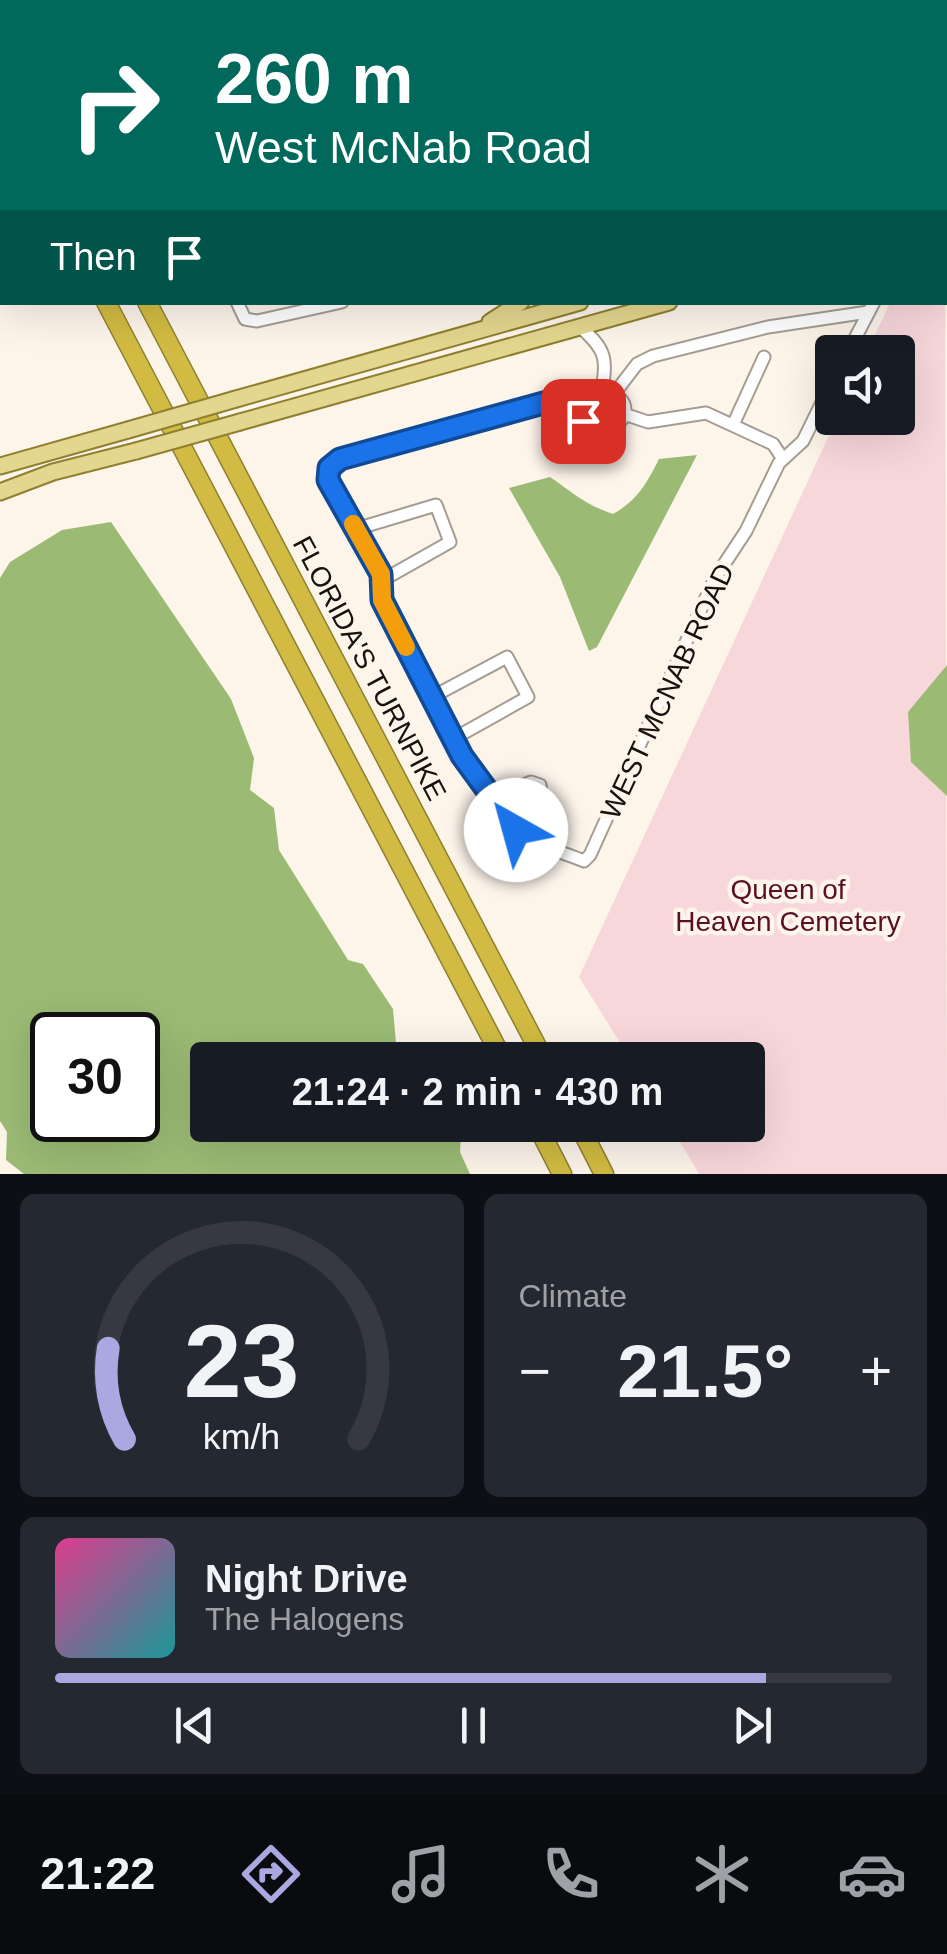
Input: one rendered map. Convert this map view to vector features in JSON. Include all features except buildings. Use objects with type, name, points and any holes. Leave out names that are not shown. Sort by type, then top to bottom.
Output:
[{"type":"highway","points":[[108,305],[493,1042]]},
{"type":"highway","name":"FLORIDA'S TURNPIKE","points":[[149,305],[535,1042]]},
{"type":"highway","points":[[545,1142],[562,1174]]},
{"type":"highway","points":[[587,1142],[604,1174]]},
{"type":"main road","points":[[474,332],[516,305]]},
{"type":"main road","points":[[0,466],[569,305]]},
{"type":"main road","points":[[0,492],[53,472],[657,305]]},
{"type":"street","points":[[238,305],[245,319],[256,320],[328,305]]},
{"type":"street","points":[[857,335],[871,308]]},
{"type":"street","points":[[599,422],[594,414],[603,398],[636,364],[653,356],[768,326],[871,308]]},
{"type":"street","points":[[578,326],[604,353],[603,398]]},
{"type":"street","points":[[733,426],[764,358]]},
{"type":"street","points":[[603,398],[622,400],[624,414]]},
{"type":"street","name":"WEST MCNAB ROAD","points":[[603,398],[547,402],[340,459],[329,468],[328,480],[381,574],[382,600],[453,738],[491,799],[521,832],[584,861],[716,578],[746,531],[783,459],[803,441],[815,417]]},
{"type":"street","points":[[547,402],[565,414],[613,425],[624,414]]},
{"type":"street","points":[[624,414],[648,422],[706,414],[773,444],[783,459]]},
{"type":"street","points":[[356,529],[436,504],[450,542],[381,581]]},
{"type":"street","points":[[432,697],[508,657],[528,697],[453,738]]},
{"type":"street","points":[[491,799],[530,782],[540,784],[540,793],[521,832]]},
{"type":"green space","name":"Queen of Heaven Cemetery","points":[[889,305],[945,305],[947,1174],[699,1174],[680,1142],[765,1142],[765,1042],[620,1042],[579,977],[829,435],[915,435],[915,335],[875,335]]},
{"type":"shaded area","points":[[697,455],[597,647],[589,651],[560,577],[509,488],[550,477],[613,514],[641,491],[659,459]]},
{"type":"shaded area","points":[[111,522],[231,699],[254,758],[250,790],[274,808],[279,850],[348,960],[363,964],[393,1009],[396,1042],[190,1042],[190,1142],[461,1142],[460,1152],[470,1174],[24,1174],[6,1160],[7,1132],[0,1121],[0,578],[10,562],[62,530]]},
{"type":"shaded area","points":[[947,665],[947,796],[911,762],[908,712]]},
{"type":"slow traffic","points":[[353,524],[381,574],[382,600],[406,647]]},
{"type":"route","points":[[516,830],[462,756],[382,600],[381,574],[328,480],[329,468],[340,459],[547,402],[583,421]]}]
